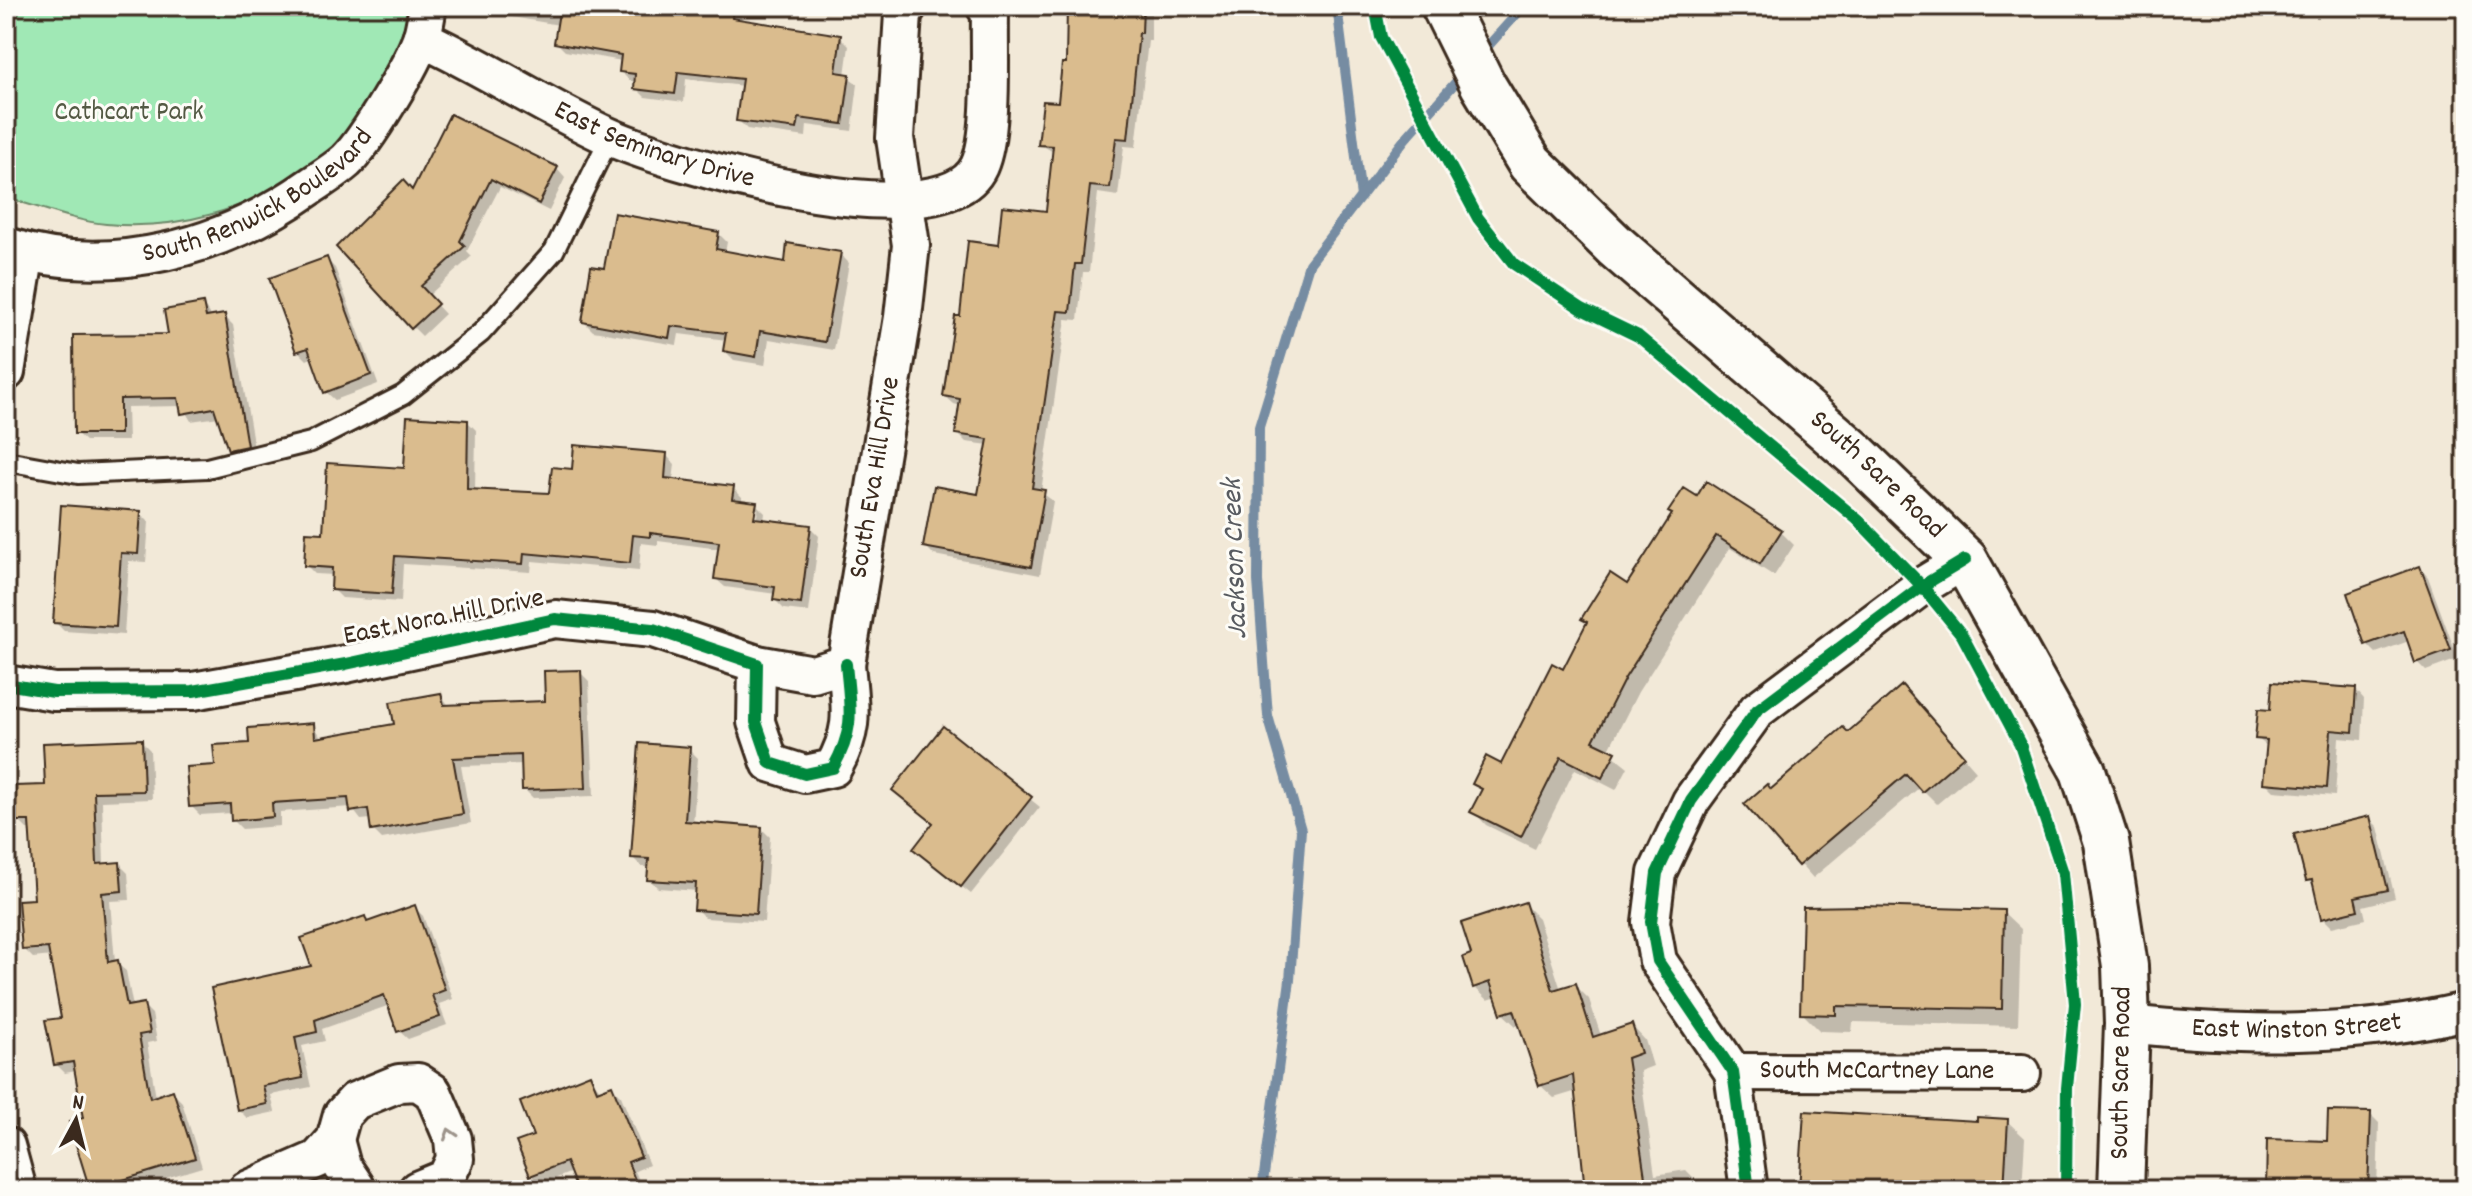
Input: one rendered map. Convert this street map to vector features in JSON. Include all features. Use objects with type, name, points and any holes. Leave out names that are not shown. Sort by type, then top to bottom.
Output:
[{"type":"main road","name":"South Sare Road","points":[[1445,8],[1483,85],[1530,163],[1615,246],[1855,454],[1965,560],[2083,771],[2106,842],[2118,908],[2127,1024],[2121,1190]]},
{"type":"street","name":"South Eva Hill Drive","points":[[846,664],[903,317],[911,245],[895,138],[903,14],[908,6]]},
{"type":"street","points":[[903,200],[953,192],[979,167],[987,125],[990,14],[985,6]]},
{"type":"street","name":"East Seminary Drive","points":[[424,22],[610,137],[726,177],[821,194],[903,200]]},
{"type":"street","name":"South Renwick Boulevard","points":[[16,249],[107,260],[191,248],[282,206],[347,160],[376,119],[424,22]]},
{"type":"street","points":[[6,372],[16,249]]},
{"type":"street","name":"South McCartney Lane","points":[[1749,1190],[1733,1072],[1658,961],[1651,922],[1657,873],[1691,801],[1757,710],[1922,586],[1965,560]]},
{"type":"street","name":"East Nora Hill Drive","points":[[6,684],[54,692],[193,691],[346,664],[555,619],[653,629],[757,664]]},
{"type":"street","points":[[757,664],[813,674],[846,664],[851,715],[848,741],[833,768],[805,774],[770,763],[756,722],[757,664]]},
{"type":"street","name":"East Winston Street","points":[[2127,1024],[2211,1032],[2296,1033],[2373,1028],[2466,1011]]},
{"type":"street","name":"South McCartney Lane","points":[[1733,1072],[2022,1073]]},
{"type":"street","points":[[247,1190],[318,1159],[335,1140],[342,1115],[355,1101],[399,1083],[418,1082],[433,1092],[453,1139],[455,1159],[446,1178],[417,1190]]},
{"type":"street","points":[[335,1140],[349,1189]]},
{"type":"street","points":[[6,1146],[18,1190]]},
{"type":"lane","points":[[6,461],[78,474],[207,468],[311,442],[403,395],[481,333],[554,251],[610,137]]},
{"type":"green space","name":"Cathcart Park","points":[[6,6],[418,6],[400,56],[374,100],[341,139],[302,172],[258,197],[210,215],[159,224],[106,224],[68,217],[6,198]]},
{"type":"building","points":[[560,6],[733,6],[732,18],[841,35],[836,72],[850,74],[843,124],[799,118],[797,129],[736,121],[742,79],[678,72],[675,94],[634,89],[635,74],[619,72],[621,55],[554,43]]},
{"type":"building","points":[[1067,6],[1143,6],[1142,33],[1139,33],[1128,139],[1116,138],[1110,188],[1090,186],[1081,264],[1075,264],[1070,312],[1058,311],[1032,488],[1045,490],[1031,567],[923,547],[934,486],[978,494],[988,439],[955,434],[960,399],[943,396],[955,316],[960,316],[968,241],[998,245],[1002,206],[1046,211],[1053,146],[1038,145],[1043,101],[1058,102],[1062,63],[1066,63]]},
{"type":"building","points":[[450,114],[558,167],[539,204],[491,179],[460,241],[465,246],[421,286],[438,304],[411,329],[336,247],[403,180],[412,190]]},
{"type":"building","points":[[614,213],[719,232],[716,249],[785,262],[787,243],[841,252],[825,342],[760,331],[756,357],[723,351],[726,333],[671,326],[669,338],[582,322],[591,266],[604,268]]},
{"type":"building","points":[[327,257],[371,375],[324,393],[308,348],[296,352],[269,278]]},
{"type":"building","points":[[203,303],[206,317],[225,314],[247,446],[228,450],[214,408],[181,414],[178,398],[120,399],[120,434],[74,434],[73,335],[168,334],[164,310]]},
{"type":"building","points":[[407,416],[468,420],[467,489],[549,493],[552,467],[572,469],[574,445],[667,453],[665,478],[734,486],[732,499],[757,502],[754,518],[811,525],[801,604],[773,600],[775,587],[714,579],[719,542],[650,533],[650,537],[633,535],[630,563],[524,553],[523,564],[395,556],[392,594],[331,590],[332,568],[304,566],[306,532],[323,533],[327,463],[404,468]]},
{"type":"building","points":[[1706,481],[1782,530],[1760,564],[1716,536],[1625,678],[1593,741],[1616,752],[1602,778],[1561,757],[1521,837],[1470,812],[1482,789],[1472,784],[1486,756],[1501,764],[1552,663],[1563,669],[1587,622],[1581,619],[1610,573],[1627,584],[1672,514],[1668,512],[1684,488],[1697,496]]},
{"type":"building","points":[[61,505],[141,511],[138,554],[121,553],[116,627],[53,623]]},
{"type":"building","points":[[2420,566],[2451,650],[2415,663],[2404,631],[2365,645],[2347,593]]},
{"type":"building","points":[[581,670],[586,788],[522,790],[521,755],[453,758],[463,814],[371,831],[368,809],[350,812],[348,798],[272,803],[273,817],[231,821],[230,804],[189,807],[186,767],[215,765],[213,745],[249,743],[248,728],[314,723],[315,738],[394,724],[390,702],[441,693],[444,705],[545,701],[544,671]]},
{"type":"building","points":[[2272,682],[2356,688],[2353,732],[2331,730],[2327,788],[2263,783],[2267,740],[2255,739],[2258,709],[2270,710]]},
{"type":"building","points":[[1902,685],[1964,756],[1922,792],[1906,774],[1798,866],[1744,804],[1767,784],[1771,789],[1843,727],[1848,732]]},
{"type":"building","points":[[943,726],[1032,797],[961,887],[913,849],[933,823],[892,790]]},
{"type":"building","points":[[142,739],[144,791],[94,792],[97,864],[120,862],[122,891],[102,893],[108,962],[118,960],[127,1006],[144,1003],[150,1033],[139,1035],[150,1098],[173,1090],[195,1158],[90,1190],[69,1122],[83,1118],[73,1062],[54,1065],[45,1020],[61,1018],[48,948],[22,950],[18,900],[34,899],[29,821],[16,821],[14,786],[45,785],[43,743]]},
{"type":"building","points":[[639,743],[690,747],[685,821],[762,827],[756,914],[694,910],[696,883],[647,880],[649,859],[631,858]]},
{"type":"building","points":[[2370,816],[2388,890],[2355,897],[2358,910],[2321,919],[2312,880],[2306,881],[2294,834]]},
{"type":"building","points":[[1525,902],[1553,990],[1576,983],[1593,1037],[1632,1024],[1641,1053],[1627,1058],[1647,1190],[1585,1190],[1573,1075],[1539,1086],[1514,1010],[1501,1014],[1490,982],[1473,988],[1463,957],[1471,954],[1461,923]]},
{"type":"building","points":[[415,905],[445,990],[432,995],[440,1017],[397,1032],[384,995],[315,1020],[317,1032],[295,1037],[303,1078],[263,1086],[267,1104],[237,1110],[211,988],[311,966],[301,938],[365,916],[367,922]]},
{"type":"building","points":[[1803,907],[2004,910],[2002,1009],[1836,1006],[1836,1015],[1800,1014]]},
{"type":"building","points":[[590,1074],[597,1091],[612,1085],[641,1157],[628,1162],[639,1190],[577,1190],[566,1162],[530,1176],[516,1142],[533,1136],[520,1102]]},
{"type":"building","points":[[1804,1111],[1977,1121],[1977,1117],[2008,1119],[2004,1190],[1799,1190]]},
{"type":"building","points":[[2328,1111],[2371,1112],[2368,1190],[2266,1190],[2267,1139],[2327,1141]]},
{"type":"waterway","points":[[1337,6],[1361,197]]},
{"type":"waterway","name":"Jackson Creek","points":[[1480,55],[1524,6]]},
{"type":"waterway","name":"Jackson Creek","points":[[1262,1190],[1290,980],[1301,830],[1268,716],[1258,581],[1259,427],[1309,264],[1405,139],[1464,73]]},
{"type":"cycle path","points":[[1375,6],[1381,37],[1478,218],[1514,264],[1582,309],[1638,336],[1858,520],[1922,586],[1962,635],[2020,744],[2063,873],[2075,1004],[2067,1088],[2066,1190]]},
{"type":"cycle path","points":[[1749,1190],[1733,1072],[1658,961],[1651,922],[1657,873],[1691,801],[1757,710],[1922,586],[1965,560]]},
{"type":"cycle path","points":[[6,684],[54,692],[193,691],[346,664],[555,619],[653,629],[757,664],[756,722],[770,763],[805,774],[833,768],[845,741],[850,718],[846,664]]}]
